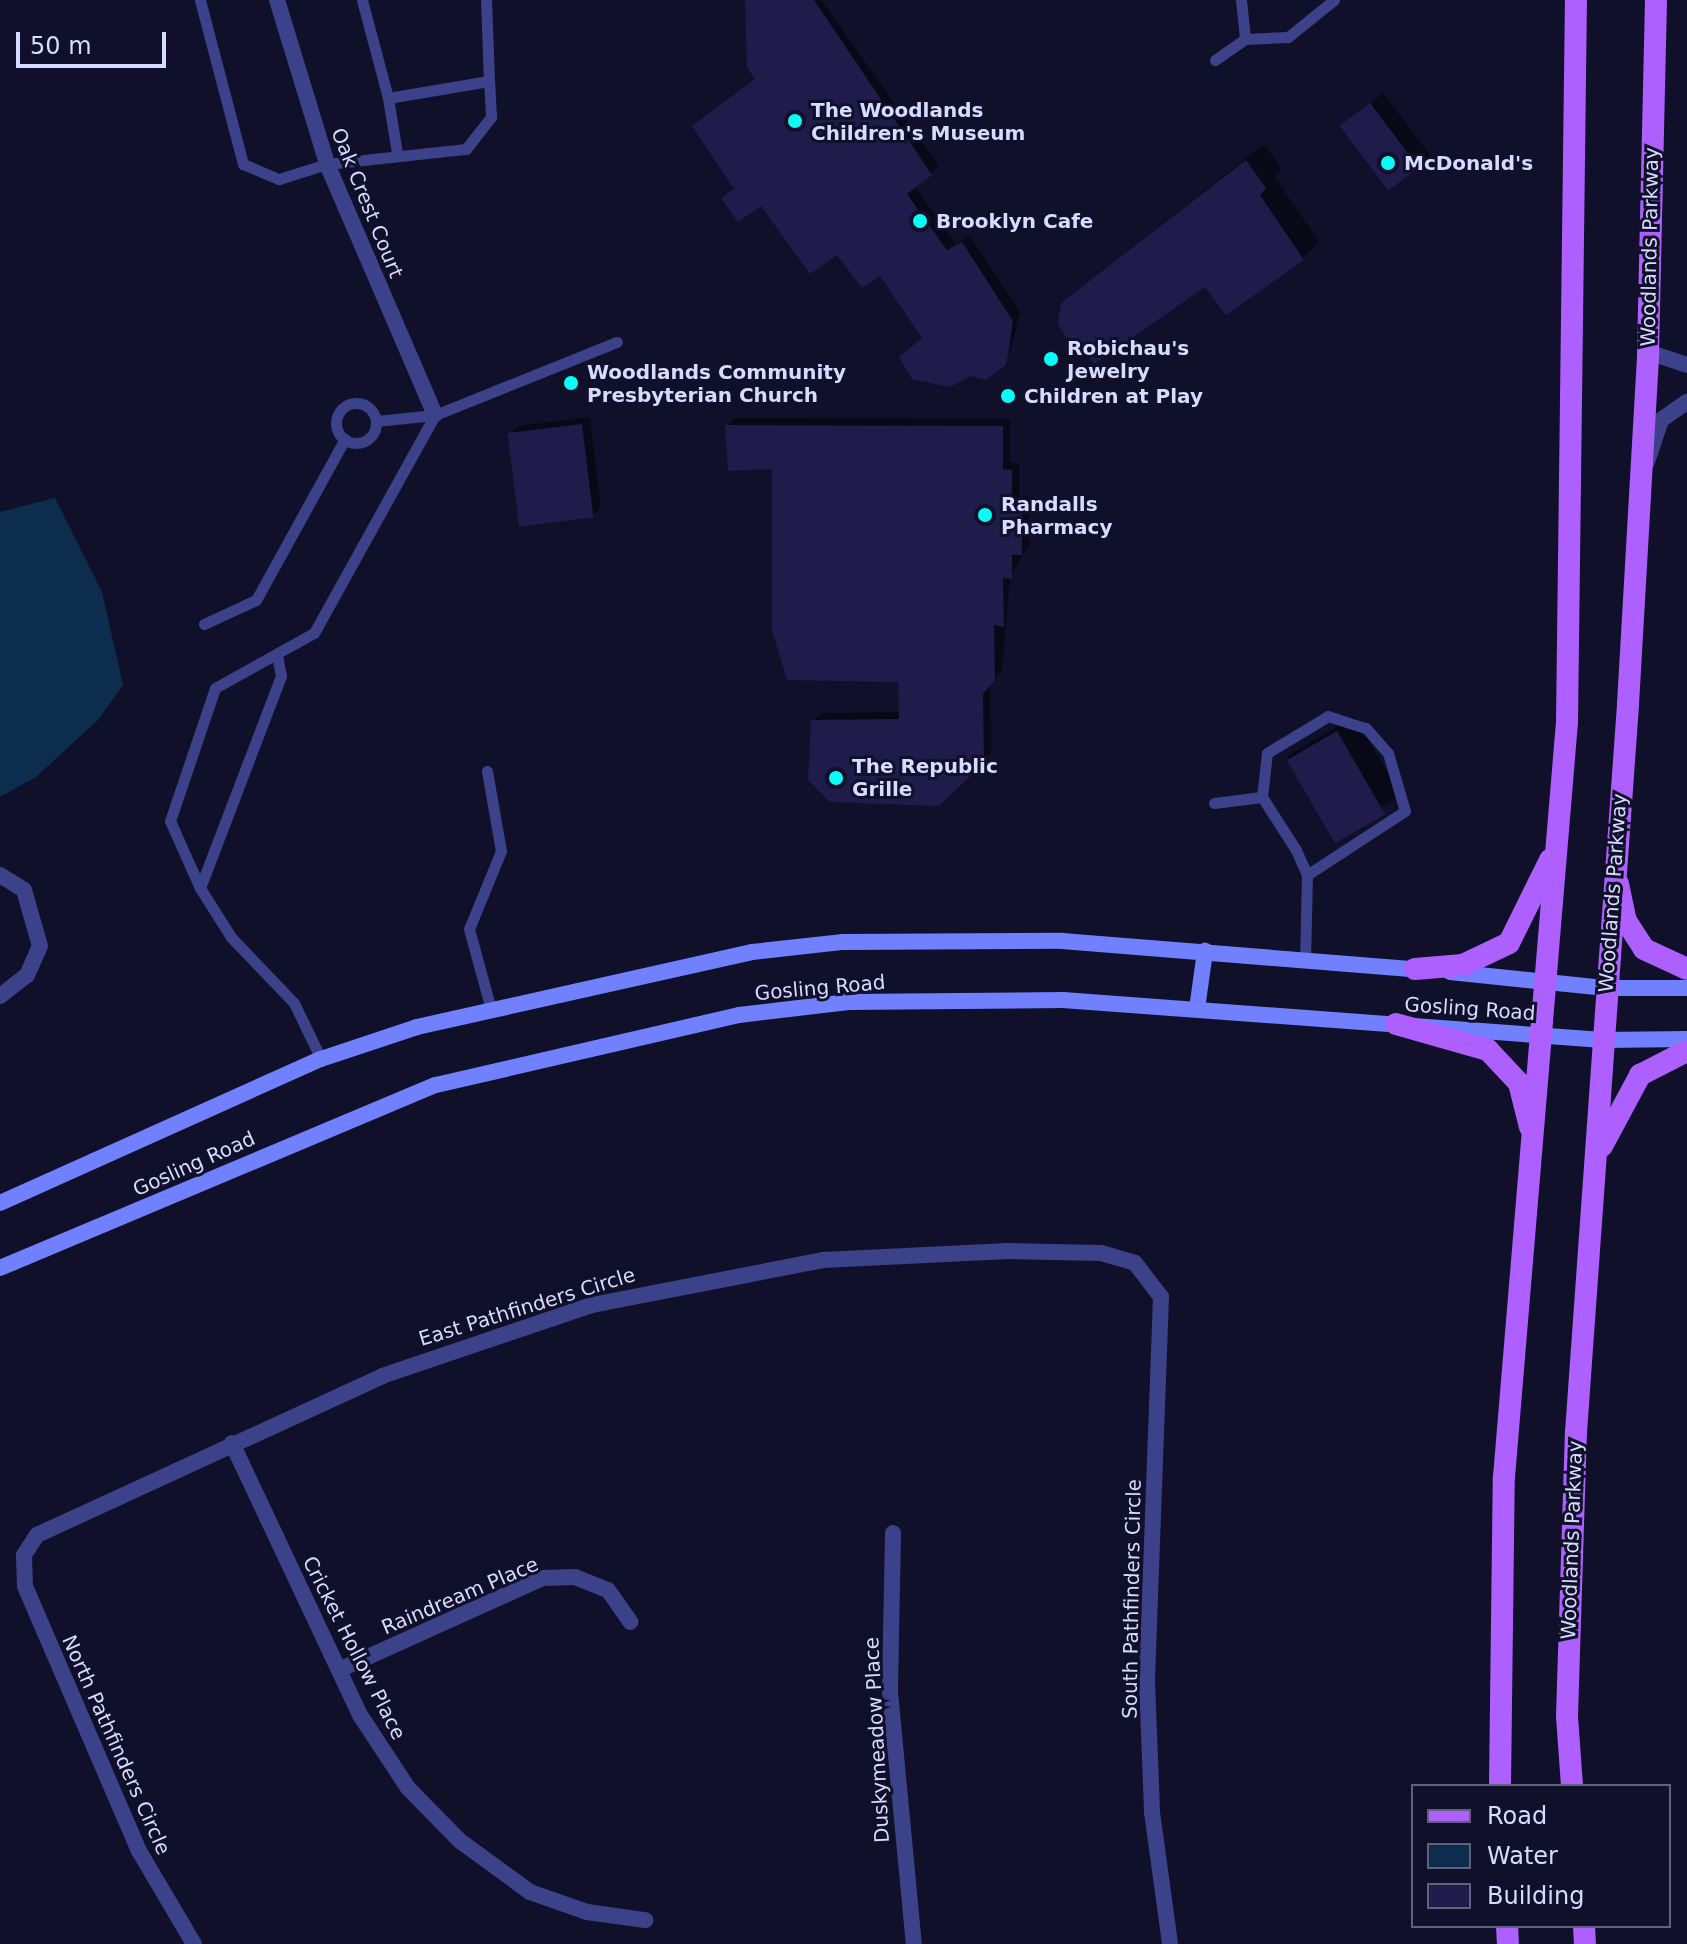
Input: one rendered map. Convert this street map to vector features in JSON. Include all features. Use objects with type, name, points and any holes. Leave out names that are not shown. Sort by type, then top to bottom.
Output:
[{"type":"main road","points":[[1500,1784],[1504,1477],[1535,1157],[1567,706],[1576,0]]},
{"type":"main road","name":"Woodlands Parkway","points":[[1572,1784],[1567,1716],[1575,1448],[1641,483],[1648,352],[1656,0]]},
{"type":"main road","points":[[1415,969],[1463,965],[1509,943],[1559,836]]},
{"type":"main road","points":[[1614,857],[1626,921],[1638,940],[1665,962],[1687,969]]},
{"type":"main road","name":"Gosling Road","points":[[0,1203],[321,1059],[490,1006],[752,952],[843,942],[1062,941],[1547,979],[1606,988],[1687,988]]},
{"type":"main road","points":[[1197,1009],[1205,951]]},
{"type":"main road","name":"Gosling Road","points":[[0,1268],[346,1118],[507,1063],[739,1015],[848,1002],[1063,1000],[1603,1040],[1687,1039]]},
{"type":"main road","points":[[1396,1024],[1488,1050],[1505,1065],[1519,1083],[1535,1157]]},
{"type":"main road","points":[[1594,1178],[1628,1090],[1654,1063],[1687,1051]]},
{"type":"street","name":"Oak Crest Court","points":[[277,0],[327,164],[435,415]]},
{"type":"street","points":[[1648,352],[1687,365]]},
{"type":"street","points":[[1641,483],[1661,420],[1687,402]]},
{"type":"street","points":[[0,875],[24,890],[40,946],[27,975],[0,996]]},
{"type":"street","name":"East Pathfinders Circle","points":[[24,1555],[59,1519],[455,1348],[647,1291],[837,1259],[1074,1252],[1135,1263]]},
{"type":"street","name":"South Pathfinders Circle","points":[[1135,1263],[1161,1297],[1164,1327],[1147,1681],[1152,1812],[1170,1944]]},
{"type":"street","name":"Cricket Hollow Place","points":[[232,1443],[339,1670],[408,1788],[487,1864],[558,1904],[645,1920]]},
{"type":"street","name":"Duskymeadow Place","points":[[893,1533],[890,1692],[914,1944]]},
{"type":"street","name":"North Pathfinders Circle","points":[[24,1555],[25,1586],[60,1674],[139,1851],[194,1944]]},
{"type":"street","name":"Raindream Place","points":[[339,1670],[543,1578],[575,1577],[608,1590],[630,1622]]},
{"type":"lane","points":[[200,0],[243,164],[279,179],[327,164],[397,153],[466,149],[491,117],[486,0]]},
{"type":"lane","points":[[362,0],[388,98],[397,153]]},
{"type":"lane","points":[[1241,0],[1245,39]]},
{"type":"lane","points":[[1215,60],[1245,39],[1288,37],[1334,0]]},
{"type":"lane","points":[[388,98],[489,81]]},
{"type":"lane","points":[[376,421],[435,415],[617,342]]},
{"type":"lane","points":[[345,439],[336,422],[346,405],[365,405],[376,421]]},
{"type":"lane","points":[[321,1059],[294,1003],[231,937],[200,888],[170,821],[215,688],[314,633],[435,415]]},
{"type":"lane","points":[[345,439],[369,438],[376,421]]},
{"type":"lane","points":[[204,624],[256,600],[345,439]]},
{"type":"lane","points":[[200,888],[281,676],[277,656]]},
{"type":"lane","points":[[1305,960],[1307,875],[1262,797],[1267,753],[1328,716],[1366,728],[1388,753],[1405,811],[1307,875]]},
{"type":"lane","points":[[487,771],[501,851],[469,929],[490,1006]]},
{"type":"lane","points":[[1214,803],[1262,797]]},
{"type":"water","points":[[55,498],[102,592],[123,685],[98,720],[36,777],[0,797],[0,512]]},
{"type":"building","points":[[745,0],[814,0],[932,175],[907,194],[947,250],[962,242],[1013,321],[1006,365],[986,380],[970,376],[950,387],[912,379],[899,357],[922,338],[880,276],[862,288],[837,255],[810,274],[761,206],[738,222],[721,198],[734,189],[692,126],[755,79],[747,68]]},
{"type":"building","points":[[1370,103],[1419,168],[1388,191],[1340,126]]},
{"type":"building","points":[[1246,160],[1266,188],[1260,195],[1304,260],[1226,315],[1205,287],[1094,364],[1084,348],[1076,354],[1058,324],[1061,303]]},
{"type":"building","points":[[582,424],[593,517],[519,526],[508,433]]},
{"type":"building","points":[[725,425],[1003,426],[1003,469],[1012,470],[1012,504],[1022,505],[1022,555],[1012,555],[1012,579],[1003,578],[1004,627],[994,625],[995,680],[983,694],[984,763],[939,806],[830,802],[808,780],[811,720],[899,719],[898,682],[787,680],[772,630],[772,469],[728,471]]},
{"type":"building","points":[[1337,731],[1385,814],[1335,843],[1287,760]]},
{"type":"place","name":"The Woodlands Children's Museum","points":[[795,121]]},
{"type":"place","name":"McDonald's","points":[[1388,163]]},
{"type":"place","name":"Brooklyn Cafe","points":[[920,221]]},
{"type":"place","name":"Robichau's Jewelry","points":[[1051,359]]},
{"type":"place","name":"Woodlands Community Presbyterian Church","points":[[571,383]]},
{"type":"place","name":"Children at Play","points":[[1008,396]]},
{"type":"place","name":"Randalls Pharmacy","points":[[985,515]]},
{"type":"place","name":"The Republic Grille","points":[[836,778]]}]
